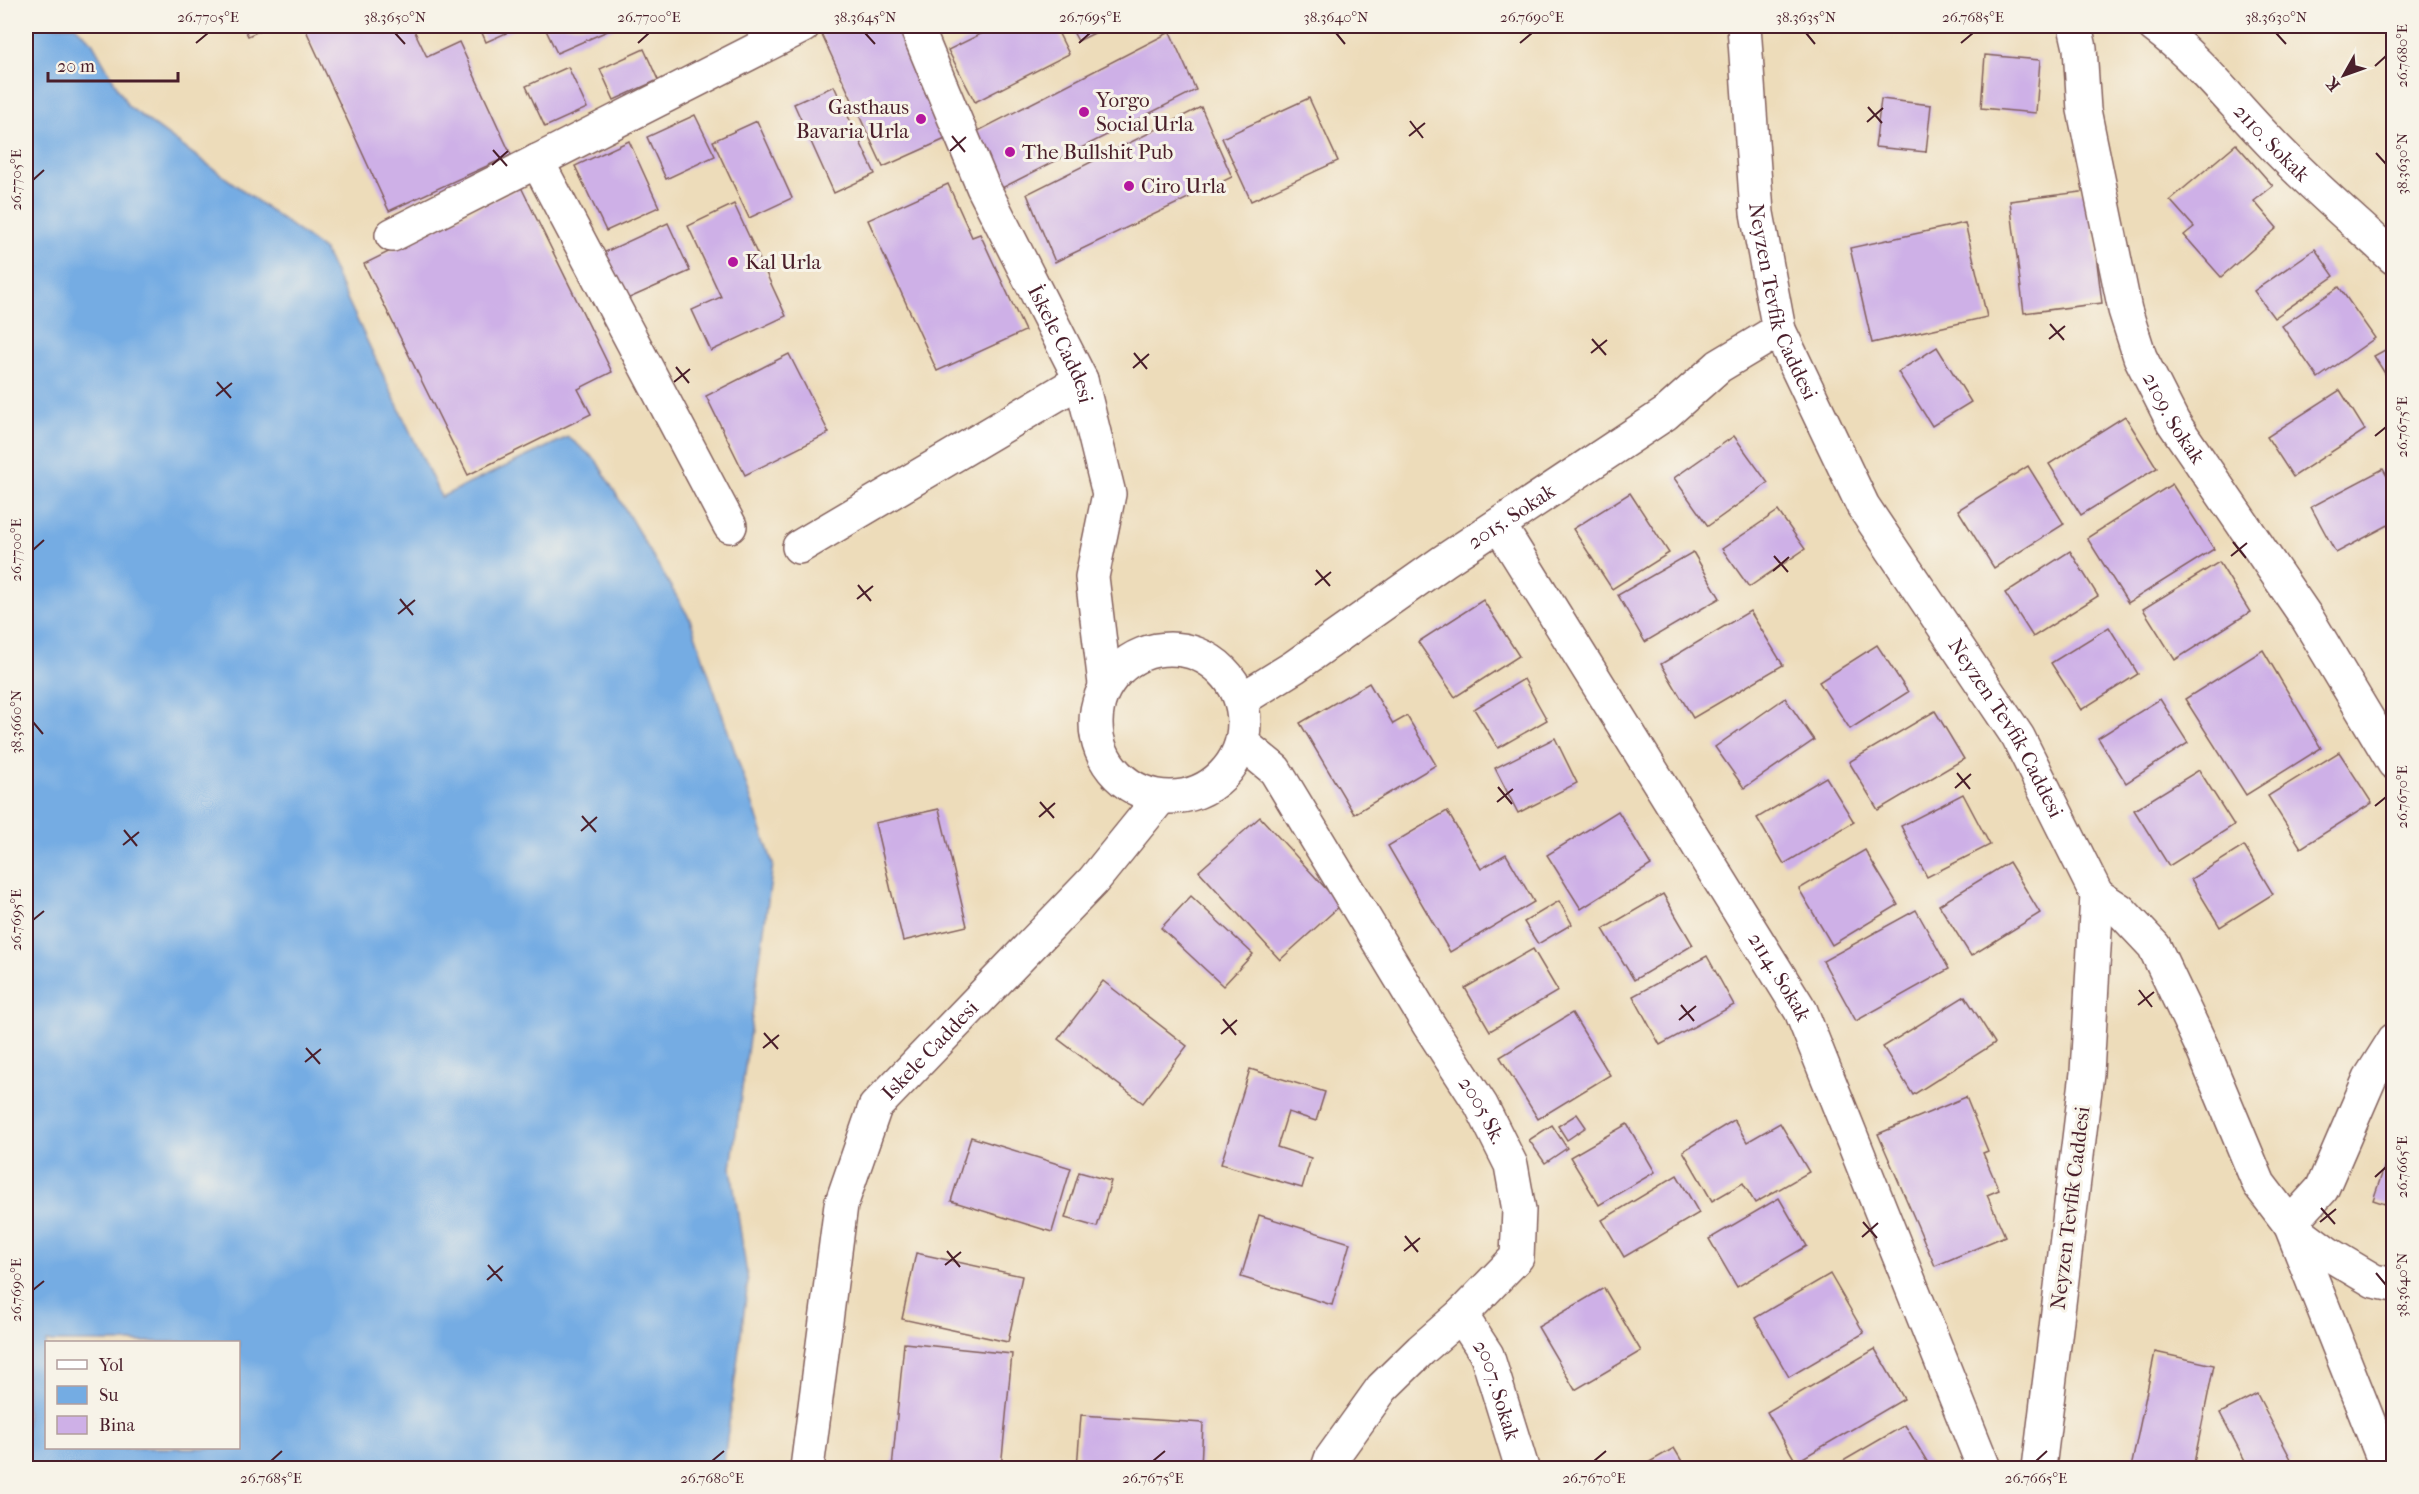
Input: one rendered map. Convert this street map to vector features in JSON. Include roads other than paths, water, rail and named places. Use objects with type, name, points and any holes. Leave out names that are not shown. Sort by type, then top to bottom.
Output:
[{"type":"street","points":[[392,236],[803,26]]},
{"type":"street","name":"İskele Caddesi","points":[[916,26],[983,187],[1081,380],[1109,494],[1092,578],[1105,684]]},
{"type":"street","name":"Neyzen Tevfik Caddesi","points":[[1744,26],[1757,213],[1779,330],[1863,506],[2018,737],[2097,895],[2086,1072],[2039,1468]]},
{"type":"street","name":"2109. Sokak","points":[[2075,26],[2080,48],[2084,110],[2125,310],[2140,357],[2173,422],[2307,618],[2394,763]]},
{"type":"street","name":"2110. Sokak","points":[[2154,26],[2177,42],[2270,142],[2394,258]]},
{"type":"street","points":[[537,161],[730,526]]},
{"type":"street","name":"2015. Sokak","points":[[1241,700],[1294,667],[1499,525],[1665,414],[1719,366],[1779,330]]},
{"type":"street","points":[[800,547],[1081,380]]},
{"type":"street","name":"2114. Sokak","points":[[1499,525],[1801,1011],[1984,1468]]},
{"type":"street","points":[[1178,649],[1199,654],[1217,665],[1231,681],[1241,700],[1244,721],[1242,743],[1234,762],[1220,778],[1193,794],[1183,797],[1161,797],[1140,792],[1122,781],[1108,765],[1099,746],[1095,724],[1097,704],[1105,684],[1119,668],[1137,656],[1157,650],[1178,649]]},
{"type":"street","name":"2005 Sk.","points":[[1242,743],[1275,770],[1429,1025],[1481,1105],[1511,1165],[1519,1210],[1517,1257],[1461,1315],[1382,1388],[1331,1459],[1329,1468]]},
{"type":"street","name":"Iskele Caddesi","points":[[807,1468],[841,1205],[875,1107],[1093,882],[1161,797]]},
{"type":"street","points":[[2097,895],[2120,910],[2154,946],[2201,1045],[2259,1184],[2290,1224],[2326,1253],[2374,1281],[2394,1285]]},
{"type":"street","points":[[2290,1224],[2322,1189],[2370,1078],[2394,1040]]},
{"type":"street","points":[[2290,1224],[2386,1468]]},
{"type":"street","name":"2007. Sokak","points":[[1461,1315],[1487,1355],[1522,1468]]},
{"type":"water","points":[[26,26],[75,26],[92,42],[128,106],[324,250],[441,497],[568,437],[596,460],[690,619],[773,864],[731,1168],[748,1282],[723,1468],[26,1468]]},
{"type":"place","name":"Yorgo Social Urla","points":[[1084,112]]},
{"type":"place","name":"Gasthaus Bavaria Urla","points":[[921,119]]},
{"type":"place","name":"The Bullshit Pub","points":[[1010,152]]},
{"type":"place","name":"Ciro Urla","points":[[1129,186]]},
{"type":"place","name":"Kal Urla","points":[[733,262]]}]
